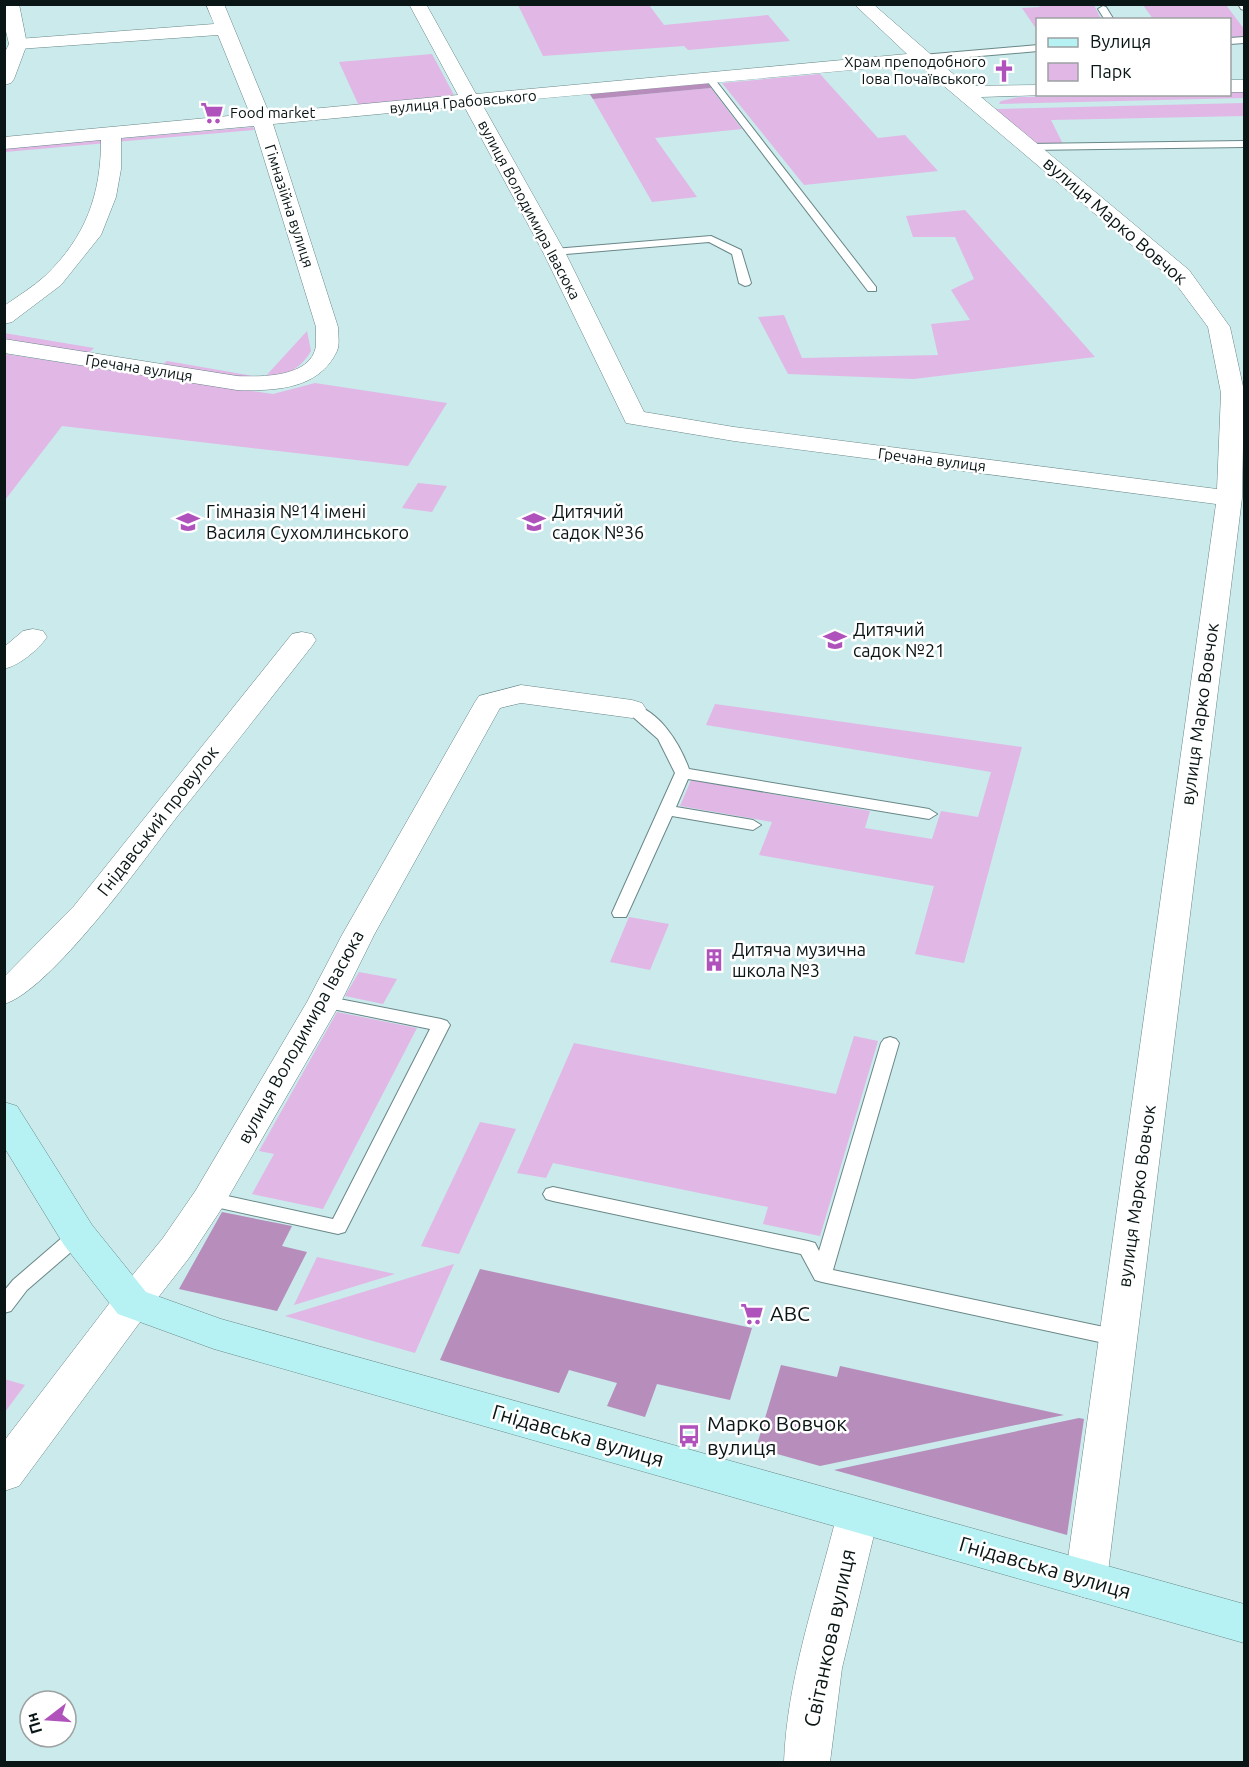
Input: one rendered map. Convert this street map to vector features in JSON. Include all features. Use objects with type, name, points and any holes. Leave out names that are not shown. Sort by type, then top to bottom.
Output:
[{"type":"main road","points":[[4,1115],[78,1235],[132,1303]]},
{"type":"main road","name":"Гнідавська вулиця","points":[[132,1303],[214,1333],[1245,1624]]},
{"type":"street","points":[[4,80],[18,44],[10,4]]},
{"type":"street","name":"Гімназійна вулиця","points":[[215,4],[262,120],[327,327],[327,349],[314,367],[297,377],[274,384]]},
{"type":"street","name":"вулиця Володимира Івасюка","points":[[417,4],[554,252],[635,418]]},
{"type":"street","name":"вулиця Марко Вовчок","points":[[862,4],[922,58],[1181,275],[1219,327],[1233,393],[1229,498],[1086,1580]]},
{"type":"street","points":[[18,44],[224,29]]},
{"type":"street","name":"вулиця Грабовського","points":[[4,143],[922,58]]},
{"type":"street","points":[[965,93],[1036,91]]},
{"type":"street","points":[[4,317],[53,280],[90,235],[106,197],[111,169],[111,134]]},
{"type":"street","name":"Гречана вулиця","points":[[4,346],[237,383],[274,384]]},
{"type":"street","name":"Гречана вулиця","points":[[635,418],[734,434],[1229,498]]},
{"type":"street","points":[[4,661],[33,637]]},
{"type":"street","name":"Гнідавський провулок","points":[[4,993],[20,982],[85,913],[302,640]]},
{"type":"street","name":"вулиця Володимира Івасюка","points":[[4,1474],[176,1248],[209,1199],[324,1002],[358,935],[489,702],[521,694],[632,709]]},
{"type":"street","name":"Світанкова вулиця","points":[[807,1762],[809,1728],[818,1683],[858,1514]]},
{"type":"lane","points":[[1103,9],[1109,18]]},
{"type":"lane","points":[[922,58],[1036,48]]},
{"type":"lane","points":[[710,79],[872,289]]},
{"type":"lane","points":[[1029,147],[1245,144]]},
{"type":"lane","points":[[554,252],[711,239],[736,252],[745,283]]},
{"type":"lane","points":[[621,913],[683,773],[676,752],[665,734],[651,721],[632,709]]},
{"type":"lane","points":[[683,773],[928,814]]},
{"type":"lane","points":[[667,810],[753,825]]},
{"type":"lane","points":[[209,1199],[338,1227],[441,1025],[324,1002]]},
{"type":"lane","points":[[822,1275],[890,1043]]},
{"type":"lane","points":[[553,1194],[808,1248],[822,1275]]},
{"type":"lane","points":[[4,1306],[20,1285],[78,1235]]},
{"type":"lane","points":[[822,1275],[1118,1338]]},
{"type":"green space","points":[[518,5],[649,5],[664,25],[768,15],[790,41],[688,50],[684,46],[543,56]]},
{"type":"green space","points":[[1038,5],[1094,5],[1100,18],[1036,18],[1036,29],[1022,8],[1040,7]]},
{"type":"green space","points":[[1143,5],[1226,5],[1244,29],[1244,38],[1231,39],[1231,18],[1152,18]]},
{"type":"green space","points":[[432,54],[455,97],[359,106],[339,62]]},
{"type":"green space","points":[[820,74],[878,138],[905,135],[938,171],[804,185],[722,83]]},
{"type":"green space","points":[[711,88],[742,129],[655,138],[697,197],[652,202],[593,99]]},
{"type":"green space","points":[[1244,91],[1244,98],[999,104],[1001,101],[1019,97],[1231,96],[1231,92]]},
{"type":"green space","points":[[1244,103],[1244,116],[1051,120],[1063,144],[1038,145],[995,109]]},
{"type":"green space","points":[[253,127],[254,130],[115,142],[115,139]]},
{"type":"green space","points":[[102,140],[107,143],[5,152],[5,149]]},
{"type":"green space","points":[[965,210],[1095,357],[914,379],[788,374],[758,317],[784,315],[802,358],[938,355],[931,324],[970,320],[951,290],[974,279],[955,237],[913,237],[906,216]]},
{"type":"green space","points":[[307,331],[311,351],[298,366],[282,375],[264,379],[243,380],[163,364],[167,361],[264,378]]},
{"type":"green space","points":[[4,333],[94,348],[88,354],[5,339]]},
{"type":"green space","points":[[5,354],[273,394],[315,383],[447,403],[408,466],[62,426],[5,500]]},
{"type":"green space","points":[[418,483],[447,486],[432,512],[402,508]]},
{"type":"green space","points":[[715,704],[1022,747],[964,963],[915,954],[934,886],[759,855],[772,822],[680,806],[691,780],[870,811],[865,828],[932,839],[941,811],[978,817],[991,772],[706,725]]},
{"type":"green space","points":[[629,917],[669,924],[650,970],[610,962]]},
{"type":"green space","points":[[359,972],[397,979],[383,1004],[345,996]]},
{"type":"green space","points":[[337,1012],[417,1028],[323,1209],[252,1194],[274,1154],[259,1151]]},
{"type":"green space","points":[[854,1036],[878,1041],[820,1236],[763,1224],[768,1207],[553,1163],[546,1178],[517,1173],[574,1043],[836,1094]]},
{"type":"green space","points":[[480,1122],[516,1129],[459,1254],[421,1246]]},
{"type":"green space","points":[[317,1257],[395,1274],[294,1305]]},
{"type":"green space","points":[[454,1264],[415,1353],[285,1316]]},
{"type":"green space","points":[[4,1379],[25,1385],[5,1412],[4,1412]]},
{"type":"shaded area","points":[[706,81],[711,88],[593,99],[589,93]]},
{"type":"shaded area","points":[[222,1212],[292,1226],[282,1246],[307,1252],[277,1311],[179,1289]]},
{"type":"shaded area","points":[[480,1269],[752,1328],[730,1400],[657,1384],[645,1417],[607,1406],[617,1383],[569,1370],[559,1393],[440,1360]]},
{"type":"shaded area","points":[[781,1365],[837,1377],[840,1366],[1064,1415],[820,1466],[756,1448]]},
{"type":"shaded area","points":[[1079,1418],[1084,1419],[1067,1535],[834,1470]]},
{"type":"place","name":"Храм преподобного Іова Почаївського","points":[[1004,71]]},
{"type":"place","name":"Food market","points":[[212,113]]},
{"type":"place","name":"Гімназія №14 імені Василя Сухомлинського","points":[[188,522]]},
{"type":"place","name":"Дитячий садок №36","points":[[534,522]]},
{"type":"place","name":"Дитячий садок №21","points":[[835,640]]},
{"type":"place","name":"Дитяча музична школа №3","points":[[714,960]]},
{"type":"place","name":"ABC","points":[[752,1314]]},
{"type":"place","name":"Марко Вовчок вулиця","points":[[689,1436]]}]
